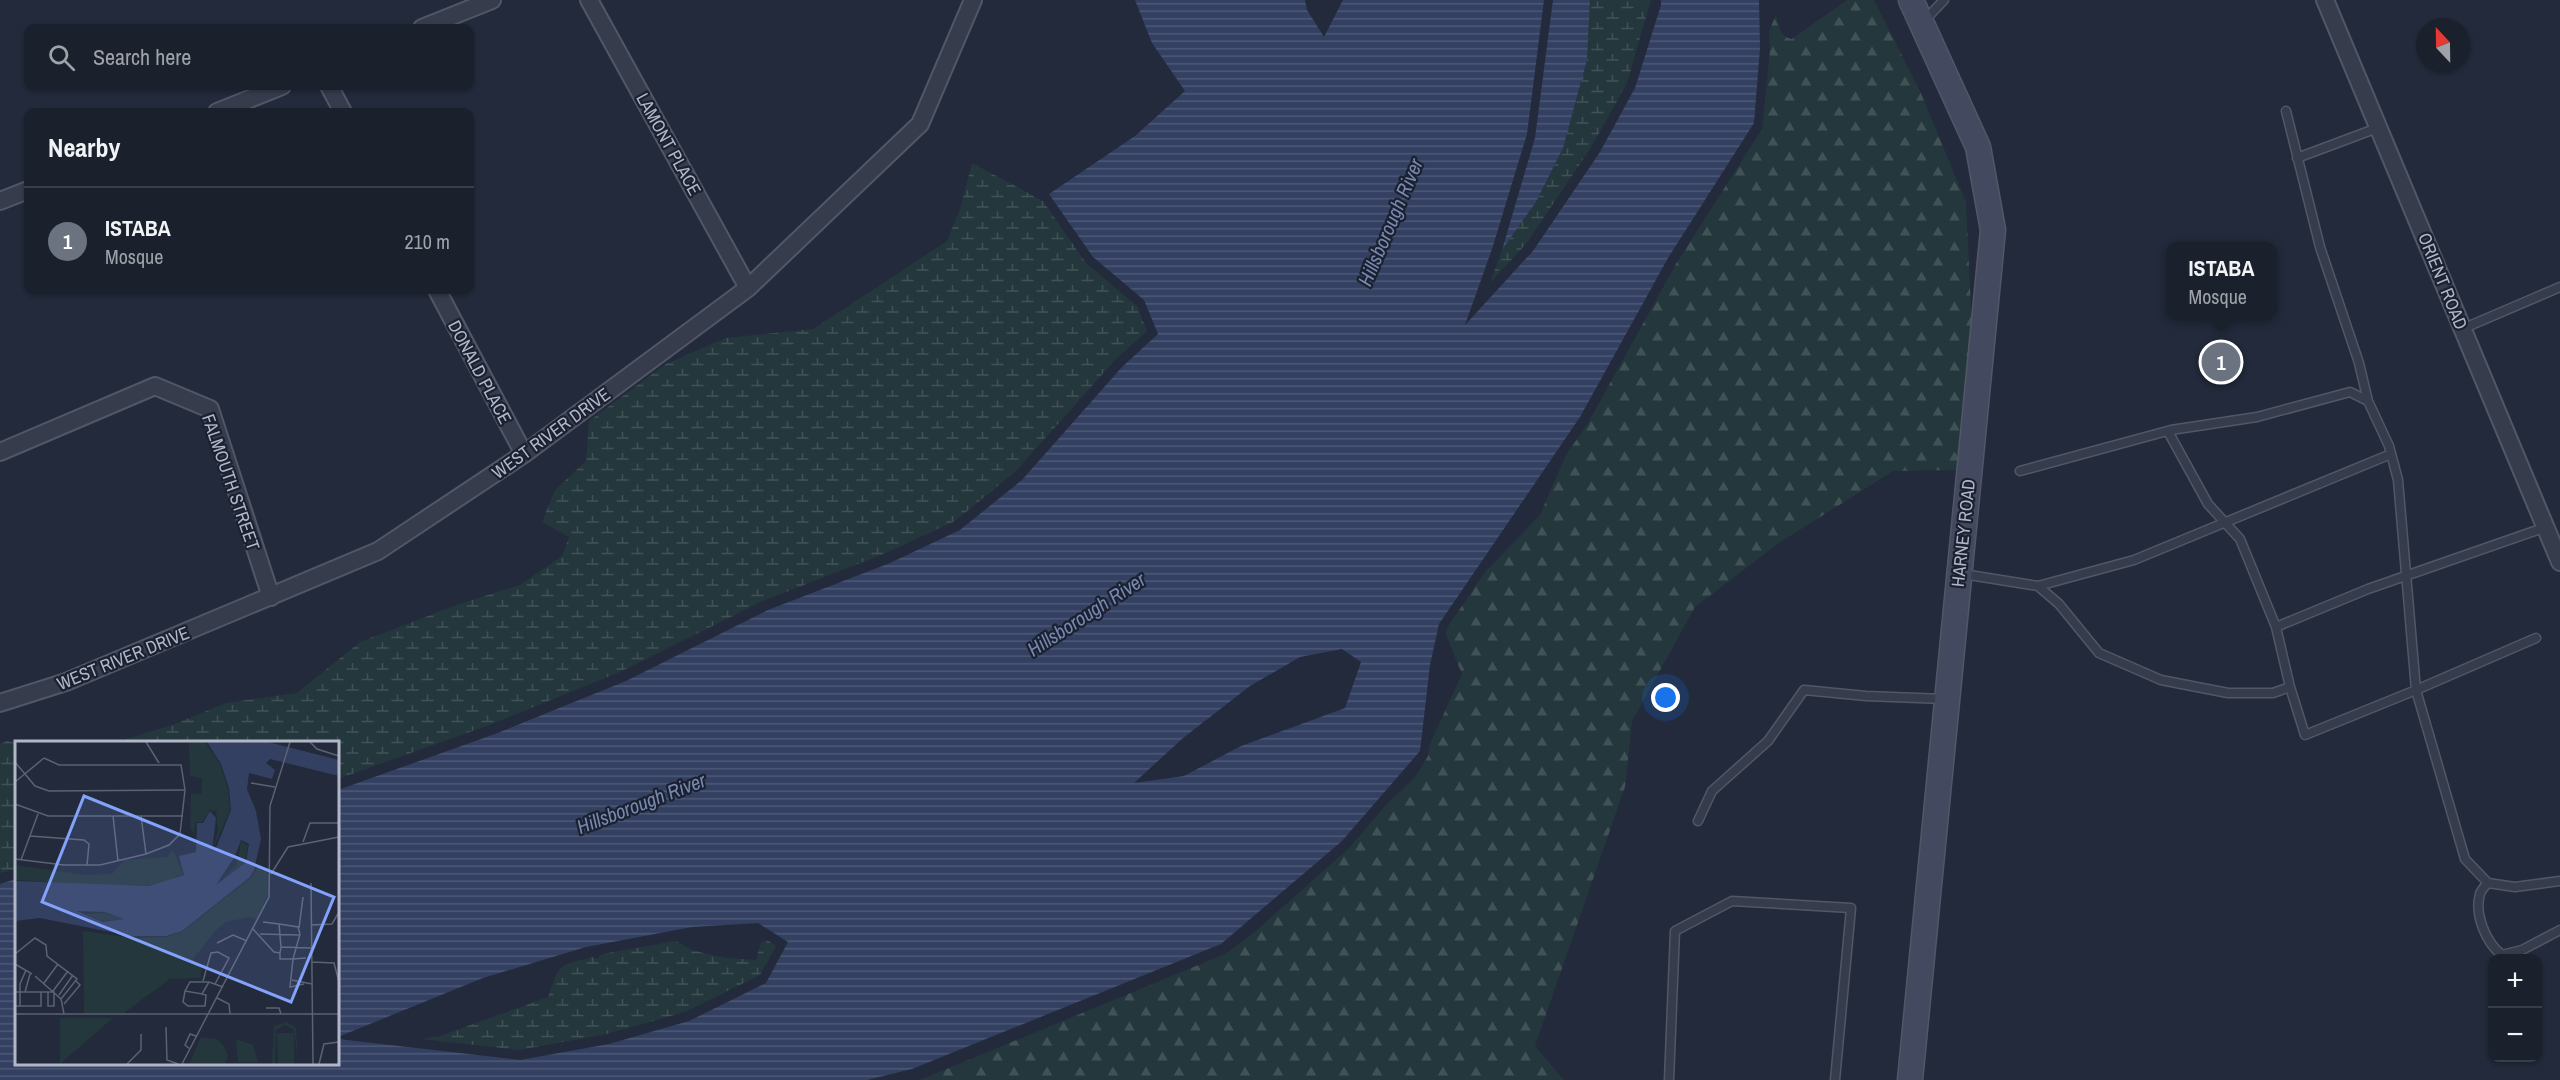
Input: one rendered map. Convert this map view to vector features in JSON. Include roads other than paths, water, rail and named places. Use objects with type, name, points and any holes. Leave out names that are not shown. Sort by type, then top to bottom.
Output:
[{"type":"street","points":[[432,24],[492,0]]},
{"type":"street","name":"LAMONT PLACE","points":[[589,0],[748,288]]},
{"type":"street","name":"WEST RIVER DRIVE","points":[[0,703],[66,682],[378,551],[524,454],[748,288],[920,124],[973,0]]},
{"type":"street","name":"HARNEY ROAD","points":[[1910,1080],[1993,230],[1978,147],[1911,0]]},
{"type":"street","name":"ORIENT ROAD","points":[[2325,0],[2560,562]]},
{"type":"street","points":[[227,108],[272,90]]},
{"type":"street","points":[[330,90],[341,108]]},
{"type":"street","points":[[0,201],[24,192]]},
{"type":"street","name":"DONALD PLACE","points":[[439,294],[524,454]]},
{"type":"street","name":"FALMOUTH STREET","points":[[0,452],[155,386],[210,409],[271,597]]},
{"type":"lane","points":[[1922,24],[1944,0]]},
{"type":"lane","points":[[2286,111],[2320,247],[2360,363],[2368,401],[2391,454],[2398,480],[2416,690],[2465,858],[2488,883],[2515,887],[2560,881]]},
{"type":"lane","points":[[2297,158],[2380,127]]},
{"type":"lane","points":[[2462,329],[2560,287]]},
{"type":"lane","points":[[2020,471],[2171,430],[2257,417],[2350,392],[2368,401]]},
{"type":"lane","points":[[2171,430],[2170,435],[2208,504],[2240,539],[2276,627],[2290,687],[2305,735],[2536,638]]},
{"type":"lane","points":[[1960,573],[2038,586],[2064,581],[2134,560],[2391,454]]},
{"type":"lane","points":[[2276,627],[2406,576],[2546,527]]},
{"type":"lane","points":[[2038,586],[2059,604],[2099,653],[2161,680],[2228,693],[2273,693],[2290,687]]},
{"type":"lane","points":[[1698,821],[1712,791],[1768,741],[1804,690],[1866,696],[1947,699]]},
{"type":"lane","points":[[2488,883],[2480,893],[2481,919],[2493,948],[2502,955],[2522,950],[2560,930]]},
{"type":"lane","points":[[1669,1080],[1676,931],[1732,901],[1851,908],[1835,1080]]},
{"type":"water","name":"Hillsborough River","points":[[1135,0],[1305,0],[1307,10],[1324,37],[1343,0],[1544,0],[1527,134],[1492,249],[1465,325],[1533,251],[1600,152],[1635,88],[1661,0],[1759,0],[1760,48],[1754,123],[1668,258],[1580,417],[1439,624],[1430,665],[1420,751],[1342,841],[1221,944],[912,1069],[867,1080],[0,1080],[0,884],[15,879],[15,1065],[339,1065],[339,1039],[520,1060],[609,1044],[689,1021],[766,983],[788,942],[758,923],[692,927],[586,947],[483,978],[339,1037],[339,790],[495,734],[626,681],[768,610],[890,563],[960,530],[1022,480],[1122,367],[1158,334],[1144,300],[1093,257],[1049,194],[1135,136],[1185,91],[1152,43]],"holes":[[[1342,649],[1361,662],[1345,708],[1241,746],[1184,776],[1134,783],[1183,738],[1250,686],[1300,657]]]},
{"type":"water","points":[[1553,0],[1590,0],[1587,60],[1563,148],[1536,202],[1502,250],[1535,138]]},
{"type":"place","name":"ISTABA","points":[[2221,362]]}]
